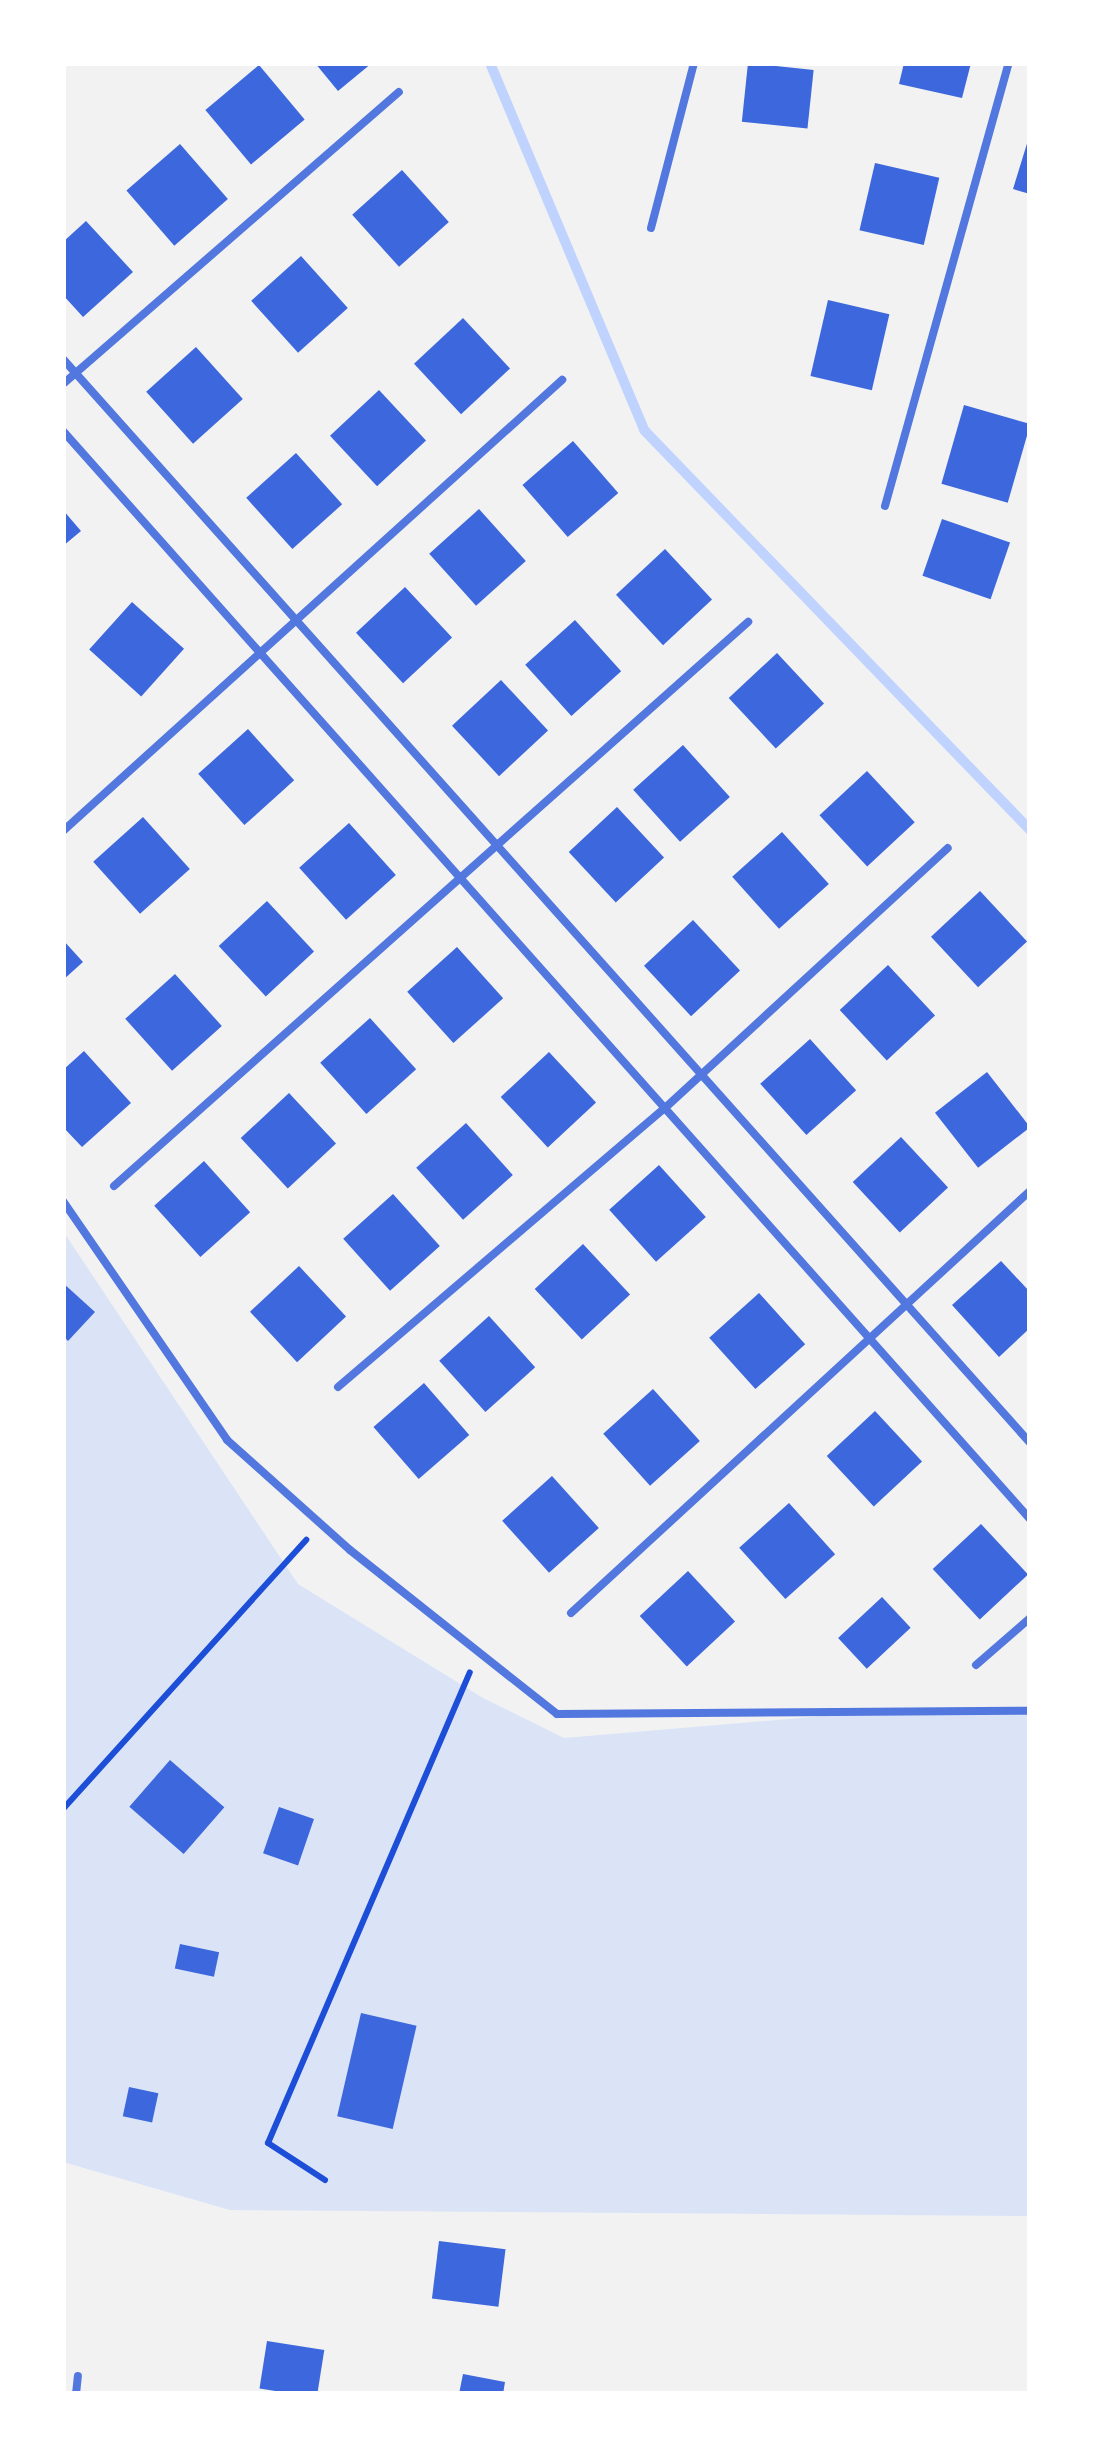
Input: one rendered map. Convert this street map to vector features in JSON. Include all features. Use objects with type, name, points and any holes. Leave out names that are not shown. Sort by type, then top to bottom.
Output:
[{"type":"lane","points":[[651,228],[694,63]]},
{"type":"lane","points":[[885,506],[1009,63]]},
{"type":"lane","points":[[63,385],[399,92]]},
{"type":"lane","points":[[63,359],[1030,1443]]},
{"type":"lane","points":[[63,831],[293,617],[562,380]]},
{"type":"lane","points":[[63,431],[1030,1519]]},
{"type":"lane","points":[[114,1186],[464,880],[748,622]]},
{"type":"lane","points":[[338,1387],[665,1108],[947,848]]},
{"type":"lane","points":[[571,1613],[873,1342],[907,1304],[1030,1191]]},
{"type":"lane","points":[[63,1201],[227,1440],[320,1524],[557,1714],[1030,1711]]},
{"type":"lane","points":[[976,1665],[1030,1618]]},
{"type":"lane","points":[[76,2394],[78,2377]]},
{"type":"path","points":[[63,1809],[320,1524]]},
{"type":"path","points":[[325,2180],[268,2143],[479,1652]]},
{"type":"shaded area","points":[[63,1231],[298,1584],[483,1698],[564,1738],[882,1711],[1030,1713],[1030,2216],[230,2210],[63,2162]]},
{"type":"building","points":[[315,63],[372,63],[338,91]]},
{"type":"building","points":[[748,63],[814,70],[807,129],[742,122]]},
{"type":"building","points":[[904,63],[971,63],[962,98],[899,84]]},
{"type":"building","points":[[259,65],[305,119],[251,164],[205,110]]},
{"type":"building","points":[[1030,137],[1030,194],[1013,189]]},
{"type":"building","points":[[180,144],[228,199],[174,246],[126,191]]},
{"type":"building","points":[[875,163],[939,178],[924,245],[859,230]]},
{"type":"building","points":[[402,170],[449,222],[399,267],[352,215]]},
{"type":"building","points":[[86,221],[133,272],[83,317],[63,295],[63,242]]},
{"type":"building","points":[[301,256],[348,308],[298,353],[251,301]]},
{"type":"building","points":[[828,300],[889,314],[872,390],[810,376]]},
{"type":"building","points":[[463,318],[510,368],[461,414],[414,364]]},
{"type":"building","points":[[196,347],[243,399],[193,444],[146,392]]},
{"type":"building","points":[[379,390],[426,440],[377,486],[330,436]]},
{"type":"building","points":[[964,405],[1030,424],[1008,503],[941,484]]},
{"type":"building","points":[[573,441],[618,493],[568,537],[522,485]]},
{"type":"building","points":[[296,453],[342,504],[292,549],[246,498]]},
{"type":"building","points":[[479,509],[526,561],[476,606],[429,554]]},
{"type":"building","points":[[63,510],[81,531],[63,546]]},
{"type":"building","points":[[942,519],[1010,542],[991,599],[922,576]]},
{"type":"building","points":[[665,549],[712,599],[663,645],[616,595]]},
{"type":"building","points":[[405,587],[452,637],[403,683],[356,633]]},
{"type":"building","points":[[132,602],[184,649],[141,696],[89,650]]},
{"type":"building","points":[[575,620],[621,671],[571,716],[525,665]]},
{"type":"building","points":[[777,653],[824,703],[776,748],[729,698]]},
{"type":"building","points":[[501,680],[548,730],[499,776],[452,726]]},
{"type":"building","points":[[248,729],[294,780],[244,825],[198,774]]},
{"type":"building","points":[[683,745],[730,797],[680,842],[633,790]]},
{"type":"building","points":[[867,771],[915,822],[867,867],[819,815]]},
{"type":"building","points":[[617,807],[664,857],[616,902],[569,852]]},
{"type":"building","points":[[143,817],[190,869],[140,914],[93,862]]},
{"type":"building","points":[[349,823],[396,875],[346,920],[299,868]]},
{"type":"building","points":[[782,832],[829,884],[779,929],[732,877]]},
{"type":"building","points":[[980,891],[1027,941],[978,987],[931,937]]},
{"type":"building","points":[[267,901],[314,951],[266,996],[219,946]]},
{"type":"building","points":[[693,920],[740,970],[691,1016],[644,966]]},
{"type":"building","points":[[63,940],[83,962],[63,980]]},
{"type":"building","points":[[457,947],[503,998],[453,1043],[407,992]]},
{"type":"building","points":[[888,965],[935,1015],[887,1060],[840,1010]]},
{"type":"building","points":[[175,974],[222,1026],[172,1071],[125,1019]]},
{"type":"building","points":[[370,1018],[416,1069],[366,1114],[320,1063]]},
{"type":"building","points":[[810,1039],[856,1090],[806,1135],[760,1084]]},
{"type":"building","points":[[84,1051],[131,1103],[82,1147],[63,1127],[63,1070]]},
{"type":"building","points":[[549,1052],[596,1102],[548,1147],[501,1097]]},
{"type":"building","points":[[987,1072],[1030,1127],[978,1168],[935,1113]]},
{"type":"building","points":[[289,1093],[336,1143],[288,1188],[241,1138]]},
{"type":"building","points":[[466,1123],[513,1175],[463,1220],[416,1168]]},
{"type":"building","points":[[901,1137],[948,1187],[900,1232],[853,1182]]},
{"type":"building","points":[[204,1161],[250,1212],[200,1257],[154,1206]]},
{"type":"building","points":[[659,1165],[706,1217],[656,1262],[609,1210]]},
{"type":"building","points":[[393,1194],[440,1246],[390,1291],[343,1239]]},
{"type":"building","points":[[583,1244],[630,1294],[582,1339],[535,1289]]},
{"type":"building","points":[[1001,1261],[1030,1292],[1030,1328],[999,1357],[952,1305]]},
{"type":"building","points":[[299,1266],[346,1316],[297,1362],[250,1312]]},
{"type":"building","points":[[63,1283],[95,1312],[68,1341],[63,1336]]},
{"type":"building","points":[[759,1293],[805,1344],[755,1389],[709,1338]]},
{"type":"building","points":[[489,1316],[535,1367],[485,1412],[439,1361]]},
{"type":"building","points":[[424,1383],[469,1435],[419,1479],[373,1427]]},
{"type":"building","points":[[653,1389],[700,1441],[650,1486],[603,1434]]},
{"type":"building","points":[[875,1411],[922,1461],[874,1506],[827,1456]]},
{"type":"building","points":[[552,1476],[599,1528],[549,1573],[502,1521]]},
{"type":"building","points":[[789,1503],[835,1554],[785,1599],[739,1548]]},
{"type":"building","points":[[981,1524],[1028,1574],[980,1619],[933,1569]]},
{"type":"building","points":[[688,1571],[735,1621],[687,1666],[640,1616]]},
{"type":"building","points":[[882,1597],[911,1628],[867,1669],[838,1638]]},
{"type":"building","points":[[170,1760],[224,1807],[184,1854],[129,1807]]},
{"type":"building","points":[[279,1807],[314,1819],[298,1865],[263,1853]]},
{"type":"building","points":[[180,1944],[219,1952],[214,1977],[175,1968]]},
{"type":"building","points":[[361,2013],[417,2026],[393,2129],[337,2116]]},
{"type":"building","points":[[129,2087],[158,2093],[152,2123],[123,2116]]},
{"type":"building","points":[[439,2241],[506,2249],[498,2307],[432,2299]]},
{"type":"building","points":[[267,2341],[324,2350],[317,2394],[259,2388]]},
{"type":"building","points":[[463,2374],[505,2382],[503,2394],[459,2394]]},
{"type":"waterway","points":[[490,63],[644,430],[1030,830]]}]
